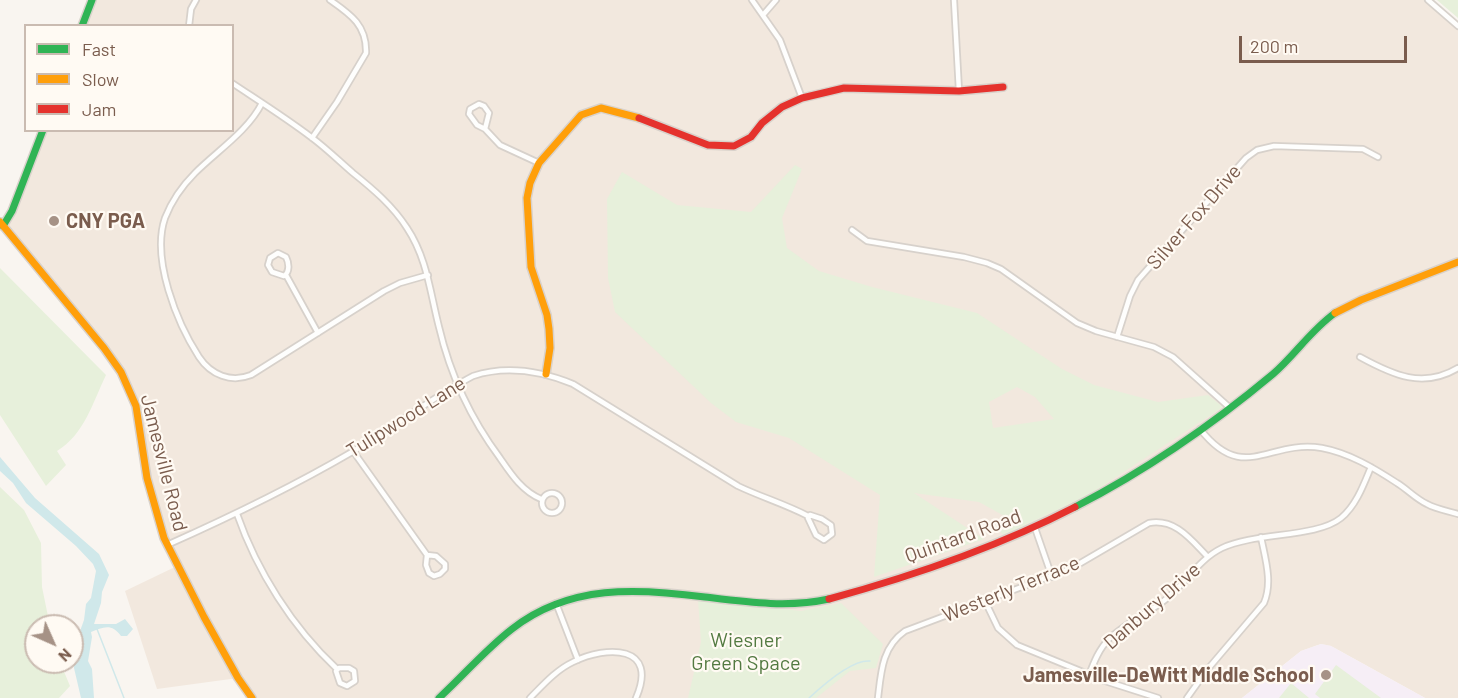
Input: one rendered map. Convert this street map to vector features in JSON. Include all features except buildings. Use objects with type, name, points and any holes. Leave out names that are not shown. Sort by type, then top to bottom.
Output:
[{"type":"street","points":[[83,24],[92,0]]},
{"type":"street","points":[[189,24],[195,0]]},
{"type":"street","points":[[312,138],[337,102],[366,52],[364,37],[358,21],[330,0]]},
{"type":"street","points":[[752,0],[780,40],[802,98]]},
{"type":"street","points":[[763,15],[776,0]]},
{"type":"street","points":[[954,0],[959,91]]},
{"type":"street","points":[[1428,0],[1458,26]]},
{"type":"street","points":[[234,84],[312,138],[395,211],[418,249],[428,275],[439,328],[470,412],[489,444],[525,489],[541,499]]},
{"type":"street","points":[[546,374],[550,348],[549,329],[547,315],[531,267],[527,206],[530,183],[539,163],[574,121],[589,111],[601,108],[615,110],[647,120],[708,145],[735,146],[751,137],[762,123],[782,107],[802,98],[844,88],[959,91],[1003,87]]},
{"type":"street","points":[[262,104],[252,118],[195,173],[174,199],[165,220],[162,236],[162,262],[179,318],[200,358],[214,373],[223,377],[245,378],[400,283],[428,275]]},
{"type":"street","points":[[485,129],[489,113],[484,106],[479,104],[470,109],[469,114],[477,125],[485,129],[500,145],[539,163]]},
{"type":"street","points":[[2,224],[12,211],[42,132]]},
{"type":"street","name":"Silver Fox Drive","points":[[1117,337],[1130,296],[1138,280],[1246,158],[1257,150],[1274,146],[1363,149],[1378,157]]},
{"type":"street","name":"Jamesville Road","points":[[2,224],[121,372],[136,406],[147,478],[167,546],[238,678],[252,698]]},
{"type":"street","points":[[852,230],[867,241],[987,262],[1001,269],[1077,323],[1096,331],[1154,347],[1173,357],[1229,407]]},
{"type":"street","points":[[286,275],[280,276],[270,270],[268,261],[273,256],[278,254],[286,257],[289,263],[286,275],[318,333]]},
{"type":"street","name":"Quintard Road","points":[[439,698],[511,629],[540,610],[556,603],[589,594],[647,589],[760,602],[808,603],[826,600],[877,584],[1035,528],[1082,505],[1200,429],[1285,363],[1333,314],[1352,304],[1458,262]]},
{"type":"street","points":[[1360,357],[1389,371],[1420,379],[1443,376],[1458,368]]},
{"type":"street","name":"Tulipwood Lane","points":[[167,546],[237,514],[353,451],[473,376],[494,371],[514,370],[546,374],[573,384],[738,486],[808,516],[827,521],[831,525],[832,534],[824,540],[819,538],[808,516]]},
{"type":"street","points":[[1200,429],[1219,450],[1240,458],[1296,447],[1318,448],[1352,457],[1398,483],[1428,505],[1458,514]]},
{"type":"street","points":[[353,451],[427,555],[426,565],[429,573],[434,576],[440,574],[445,569],[445,564],[436,556],[427,555]]},
{"type":"street","name":"Danbury Drive","points":[[1089,675],[1107,640],[1167,598],[1208,558],[1222,548],[1244,540],[1297,532],[1333,523],[1350,508],[1371,467]]},
{"type":"street","points":[[550,493],[556,494],[563,502],[562,508],[557,513],[547,512],[541,505],[541,499],[550,493]]},
{"type":"street","points":[[237,514],[255,558],[275,592],[314,645],[337,669],[340,683],[347,686],[355,681],[354,671],[349,668],[337,669]]},
{"type":"street","name":"Westerly Terrace","points":[[878,698],[884,660],[899,635],[912,628],[1052,577],[1072,568],[1137,528],[1155,522],[1174,526],[1184,532],[1208,558]]},
{"type":"street","points":[[1035,528],[1052,577]]},
{"type":"street","points":[[1187,698],[1264,603],[1268,594],[1269,582],[1261,537]]},
{"type":"street","points":[[985,601],[998,628],[1011,641],[1089,675],[1158,698]]},
{"type":"street","points":[[556,603],[578,660]]},
{"type":"street","points":[[530,698],[559,670],[578,660],[618,651],[633,656],[640,665],[643,680],[636,698]]},
{"type":"shaded area","points":[[91,0],[1426,0],[1458,28],[1458,698],[1425,698],[1331,646],[1321,644],[1301,651],[1242,698],[255,698],[238,678],[157,689],[125,591],[177,566],[155,511],[140,422],[121,372],[3,226],[40,132],[234,132],[234,24],[81,24]]},
{"type":"shaded area","name":"Jamesville-DeWitt Middle School","points":[[1321,644],[1331,646],[1425,698],[1242,698],[1301,651]]},
{"type":"green space","points":[[1437,0],[1458,0],[1458,18]]},
{"type":"green space","points":[[795,165],[802,169],[782,218],[787,248],[819,271],[872,287],[977,313],[1062,369],[1094,385],[1158,402],[1208,395],[1223,407],[1090,494],[1004,535],[999,531],[1006,517],[979,502],[914,493],[984,539],[874,577],[880,495],[789,438],[736,422],[711,403],[615,312],[608,278],[607,199],[622,172],[677,205],[751,212]],"holes":[[[1017,387],[1035,397],[1054,419],[993,428],[989,402]]]},
{"type":"green space","points":[[0,268],[106,375],[81,427],[57,451],[66,465],[46,486],[0,415]]},
{"type":"green space","points":[[0,487],[24,510],[41,543],[42,587],[48,614],[24,614],[24,674],[65,674],[70,686],[59,698],[0,698]]},
{"type":"green space","name":"Wiesner Green Space","points":[[698,599],[801,611],[841,603],[883,644],[876,668],[850,671],[816,698],[688,698],[701,642]]},
{"type":"green space","points":[[1336,665],[1381,698],[1320,698],[1315,694]]},
{"type":"green space","points":[[1291,683],[1309,698],[1279,698]]},
{"type":"water","points":[[0,457],[35,498],[99,554],[109,575],[94,624],[116,624],[125,619],[133,629],[127,636],[121,636],[114,629],[107,627],[91,632],[88,661],[92,669],[94,698],[81,698],[75,674],[84,674],[84,620],[86,604],[91,598],[96,571],[93,564],[76,546],[26,503],[13,483],[0,471]]},
{"type":"waterway","points":[[97,629],[124,698]]},
{"type":"waterway","points":[[809,698],[846,668],[863,661],[870,661]]},
{"type":"traffic: fast","points":[[83,24],[92,0]]},
{"type":"traffic: fast","points":[[3,226],[12,211],[42,132]]},
{"type":"traffic: fast","points":[[1075,507],[1152,463],[1226,411],[1273,374],[1318,327],[1335,313]]},
{"type":"traffic: fast","points":[[439,698],[512,629],[534,614],[580,597],[630,591],[767,603],[814,602],[829,599]]},
{"type":"traffic: slow","points":[[546,374],[550,348],[549,329],[547,315],[531,267],[527,198],[530,183],[539,163],[581,115],[601,108],[639,118]]},
{"type":"traffic: slow","points":[[0,222],[104,348],[121,372],[136,406],[147,478],[164,538],[204,617],[238,678],[252,698]]},
{"type":"traffic: slow","points":[[1335,313],[1361,300],[1458,262]]},
{"type":"traffic: jam","points":[[639,118],[708,145],[734,146],[751,137],[762,123],[782,107],[802,98],[844,88],[959,91],[1003,87]]},
{"type":"traffic: jam","points":[[829,599],[892,581],[985,548],[1075,507]]},
{"type":"place","name":"CNY PGA","points":[[54,221]]},
{"type":"place","name":"Jamesville-DeWitt Middle School","points":[[1326,675]]}]
